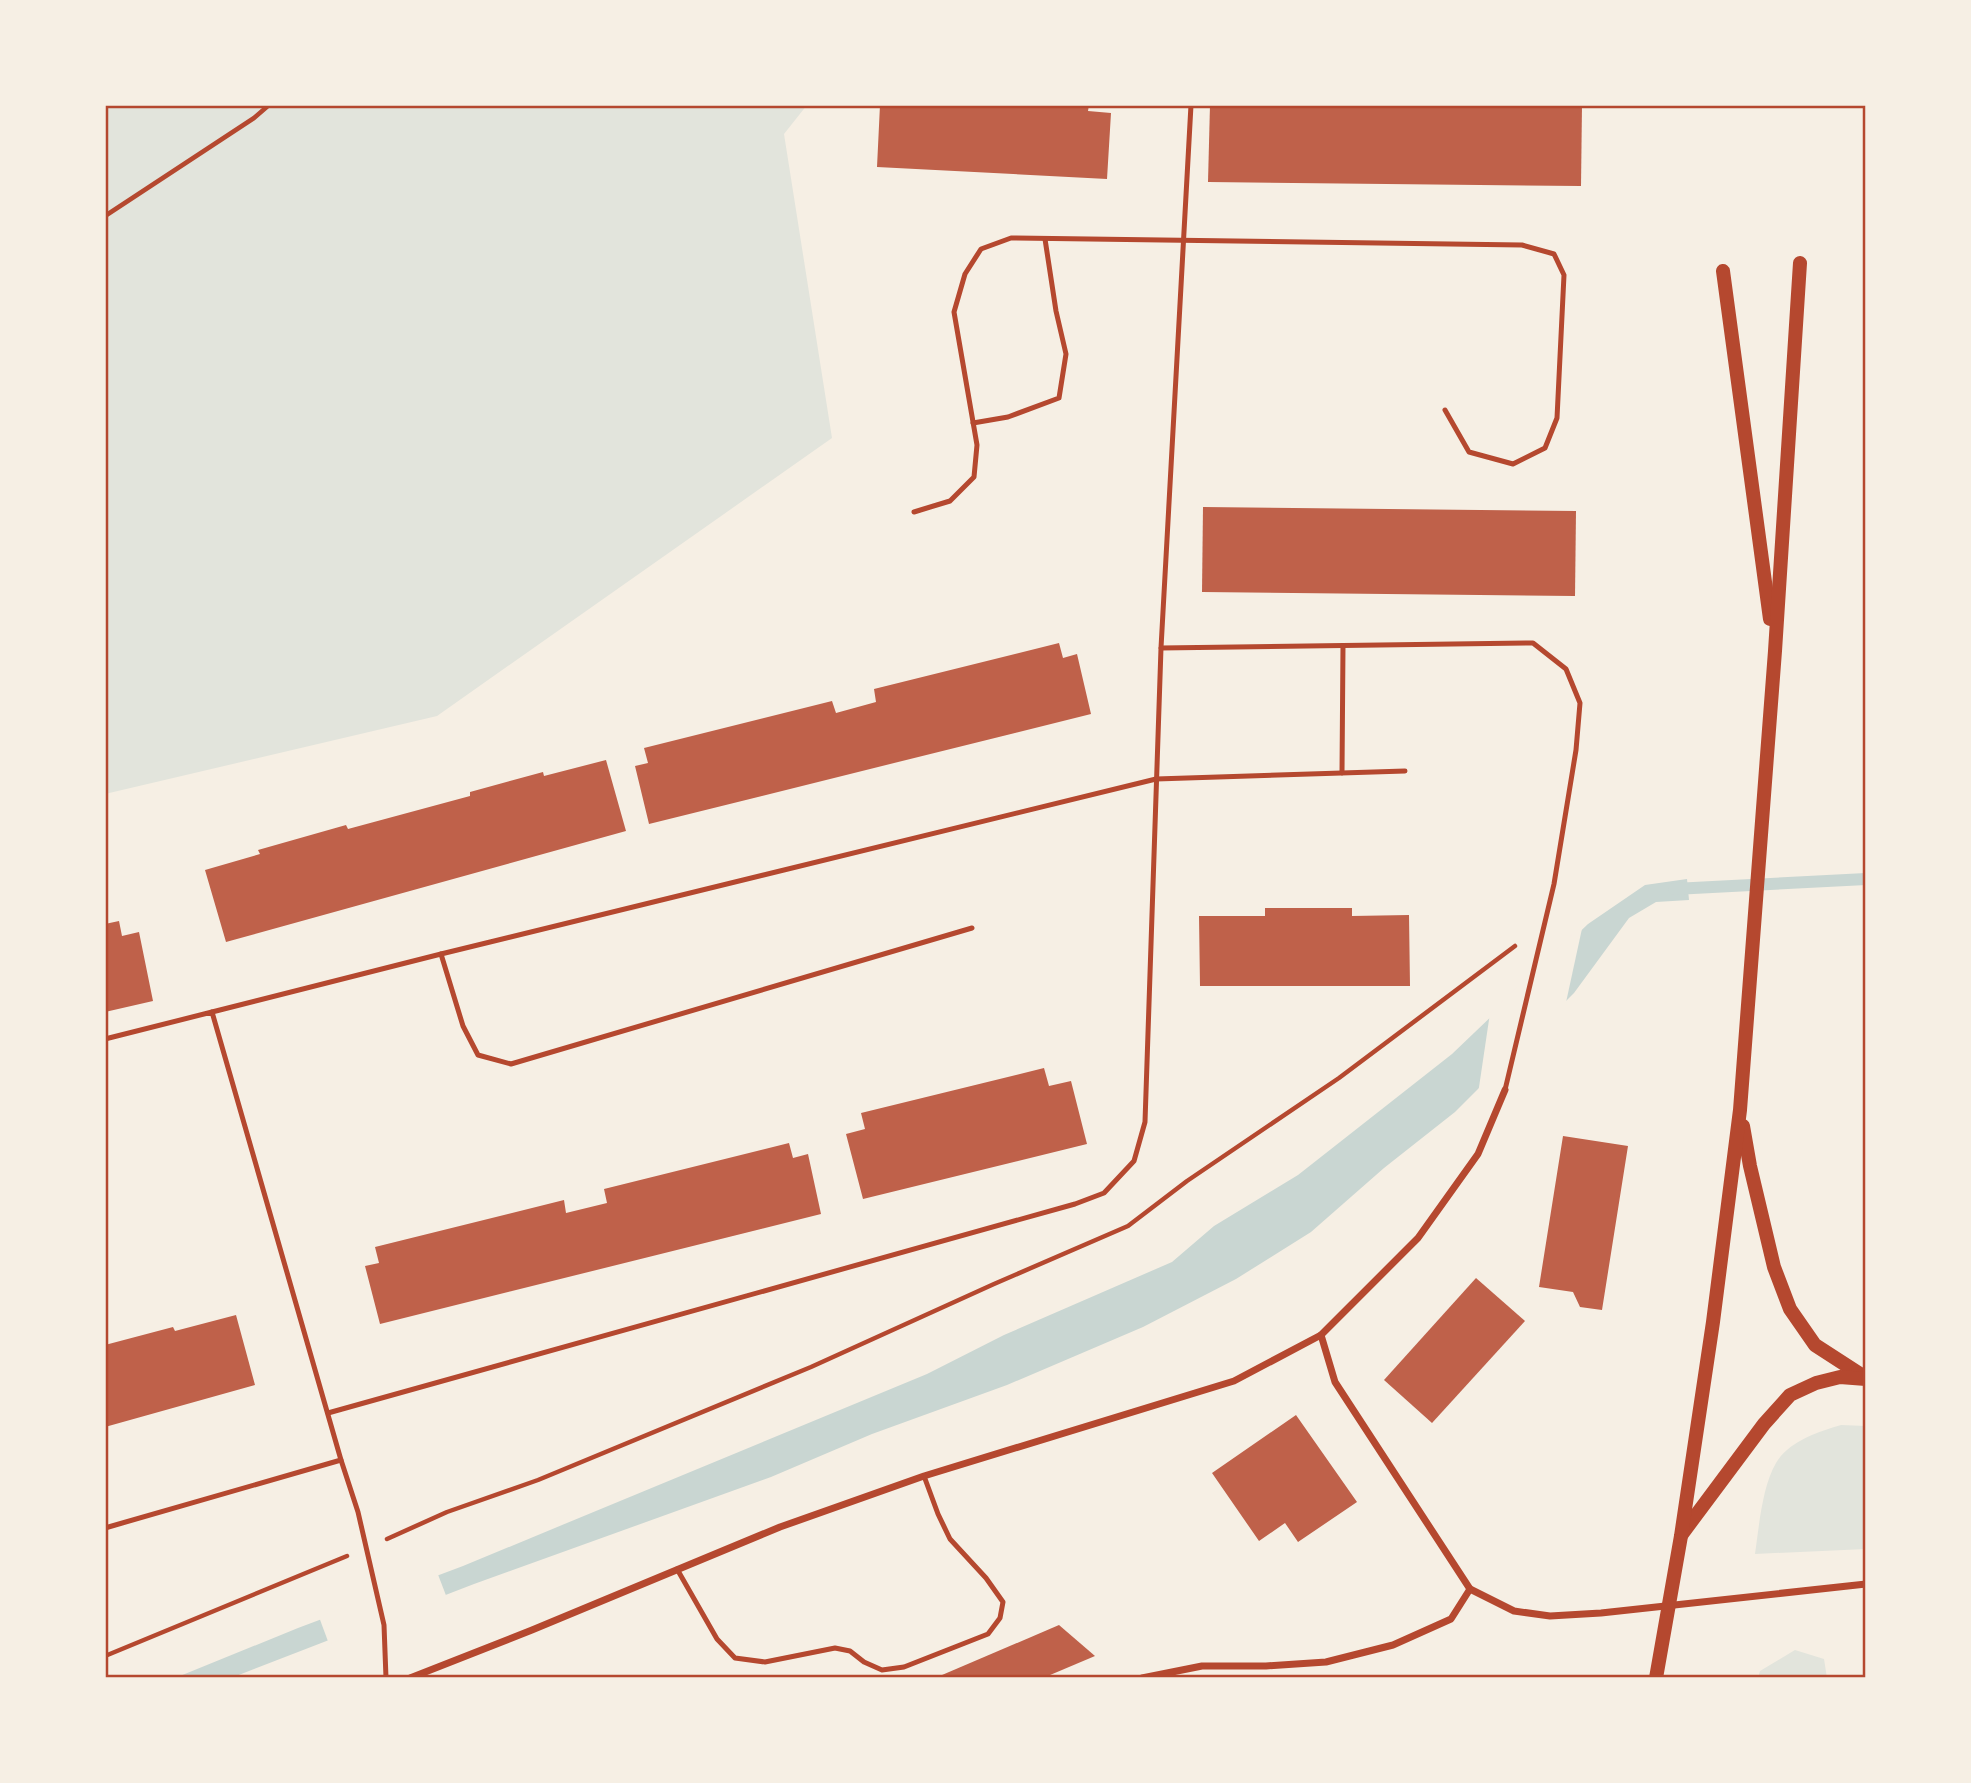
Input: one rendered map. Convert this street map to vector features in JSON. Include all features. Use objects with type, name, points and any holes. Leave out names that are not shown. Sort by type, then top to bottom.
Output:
[{"type":"main road","points":[[1656,1678],[1681,1536],[1713,1322],[1740,1110],[1775,651],[1800,263]]},
{"type":"main road","points":[[1723,271],[1775,651]]},
{"type":"main road","points":[[1740,1110],[1774,1267],[1790,1310],[1815,1345],[1866,1378]]},
{"type":"main road","points":[[1681,1536],[1764,1424],[1790,1395],[1816,1383],[1840,1377],[1866,1378]]},
{"type":"street","points":[[410,1678],[780,1527],[924,1476],[1234,1381],[1321,1335],[1418,1238],[1478,1154],[1505,1090]]},
{"type":"street","points":[[1321,1335],[1335,1381],[1471,1589],[1514,1611],[1550,1616],[1601,1613],[1866,1584]]},
{"type":"street","points":[[1142,1678],[1202,1666],[1266,1667],[1326,1662],[1393,1645],[1451,1619],[1471,1589]]},
{"type":"lane","points":[[328,1412],[1048,1211],[1104,1193],[1134,1161],[1145,1122],[1161,648],[1191,105]]},
{"type":"lane","points":[[914,512],[950,500],[974,477],[977,445],[954,312],[965,274],[981,249],[1010,238],[1522,245],[1554,254],[1564,275],[1558,418],[1545,448],[1513,464],[1469,452],[1445,410]]},
{"type":"lane","points":[[973,423],[1008,418],[1059,398],[1066,354],[1056,311],[1045,239]]},
{"type":"lane","points":[[1161,648],[1533,643],[1566,669],[1580,703],[1576,750],[1554,884],[1505,1090]]},
{"type":"lane","points":[[1342,773],[1343,646]]},
{"type":"lane","points":[[105,1039],[1156,779],[1405,771]]},
{"type":"lane","points":[[441,954],[463,1026],[478,1055],[511,1064],[972,928]]},
{"type":"lane","points":[[212,1012],[358,1512],[384,1625],[386,1678]]},
{"type":"lane","points":[[105,1528],[341,1460]]},
{"type":"lane","points":[[677,1569],[717,1639],[736,1658],[765,1662],[835,1648],[850,1651],[863,1662],[882,1670],[904,1667],[988,1634],[1000,1618],[1003,1602],[986,1578],[950,1539],[924,1476]]},
{"type":"path","points":[[105,216],[243,126],[269,105]]},
{"type":"path","points":[[105,1656],[447,1512],[538,1480],[811,1367],[1128,1226],[1187,1181],[1339,1078],[1545,922]]},
{"type":"shaded area","points":[[105,105],[807,105],[784,134],[832,438],[437,716],[105,794]]},
{"type":"shaded area","points":[[1687,879],[1689,900],[1656,902],[1629,918],[1574,993],[1455,1112],[1384,1168],[1311,1232],[1236,1279],[1143,1327],[1007,1385],[872,1434],[771,1477],[474,1584],[231,1678],[175,1678],[463,1566],[927,1374],[1004,1335],[1172,1262],[1214,1226],[1298,1175],[1452,1054],[1588,924],[1645,885]]},
{"type":"shaded area","points":[[1841,1425],[1866,1426],[1866,1549],[1755,1554],[1764,1495],[1776,1463],[1796,1443]]},
{"type":"shaded area","points":[[1795,1650],[1824,1659],[1827,1678],[1758,1678],[1760,1671]]},
{"type":"pier","points":[[1583,924],[1565,1007],[1478,1094],[1490,1013]]},
{"type":"pier","points":[[437,1572],[447,1598],[329,1644],[319,1617]]},
{"type":"building","points":[[880,105],[1089,105],[1088,111],[1111,113],[1107,179],[877,167]]},
{"type":"building","points":[[1210,105],[1582,105],[1581,186],[1208,182]]},
{"type":"building","points":[[1203,507],[1576,511],[1575,596],[1202,592]]},
{"type":"building","points":[[1059,643],[1063,658],[1077,654],[1091,714],[649,824],[635,766],[648,763],[644,748],[832,701],[836,713],[876,702],[874,689]]},
{"type":"building","points":[[606,760],[626,831],[226,942],[205,870],[260,854],[258,850],[346,825],[348,829],[470,796],[470,792],[543,772],[544,776]]},
{"type":"building","points":[[1265,908],[1352,908],[1352,916],[1409,915],[1410,986],[1200,986],[1199,916],[1265,916]]},
{"type":"building","points":[[119,921],[122,936],[139,932],[153,1001],[105,1012],[105,924]]},
{"type":"building","points":[[1044,1068],[1049,1086],[1071,1081],[1087,1144],[863,1199],[846,1134],[865,1129],[861,1113]]},
{"type":"building","points":[[1563,1136],[1628,1146],[1602,1310],[1580,1307],[1573,1292],[1539,1287]]},
{"type":"building","points":[[789,1143],[793,1158],[808,1154],[821,1214],[380,1324],[365,1266],[379,1263],[375,1247],[564,1200],[566,1213],[607,1203],[604,1189]]},
{"type":"building","points":[[1476,1278],[1525,1321],[1432,1423],[1384,1380]]},
{"type":"building","points":[[236,1315],[255,1385],[105,1427],[105,1345],[173,1327],[175,1331]]},
{"type":"building","points":[[1296,1415],[1357,1502],[1298,1542],[1285,1523],[1259,1541],[1212,1473]]},
{"type":"building","points":[[1059,1625],[1095,1656],[1043,1678],[935,1678]]},
{"type":"waterway","points":[[1674,889],[1866,879]]}]
